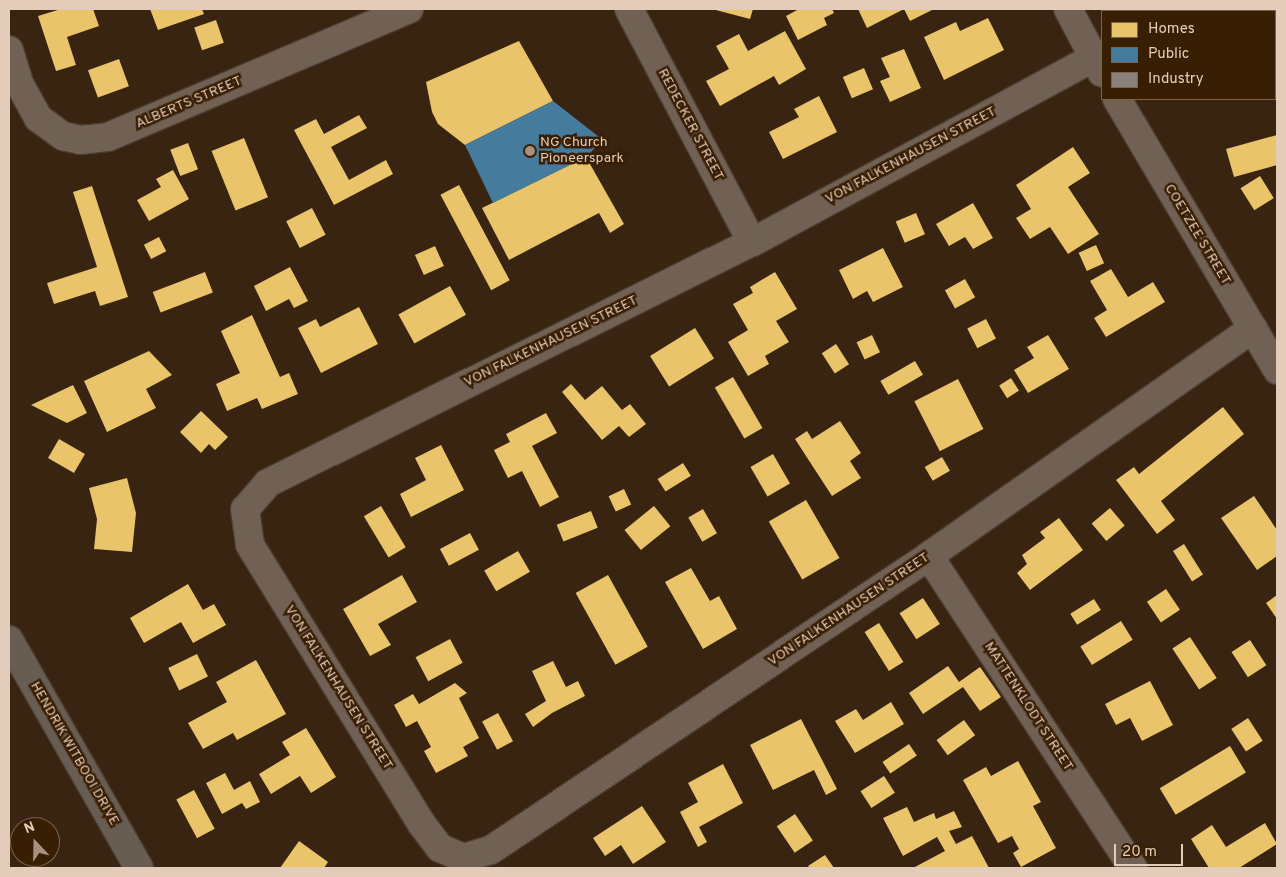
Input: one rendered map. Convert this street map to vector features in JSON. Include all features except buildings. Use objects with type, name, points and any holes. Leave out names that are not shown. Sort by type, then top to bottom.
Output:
[{"type":"main road","name":"HENDRIK WITBOOI DRIVE","points":[[9,640],[139,868]]},
{"type":"street","name":"ALBERTS STREET","points":[[9,50],[20,85],[38,118],[63,136],[80,140],[108,137],[409,9]]},
{"type":"street","name":"REDECKER STREET","points":[[629,9],[752,242]]},
{"type":"street","points":[[1068,9],[1098,65]]},
{"type":"street","name":"VON FALKENHAUSEN STREET","points":[[1098,65],[752,242],[268,483],[245,509],[250,545],[421,823],[440,848],[464,858],[491,850],[930,556],[1253,328]]},
{"type":"street","name":"COETZEE STREET","points":[[1118,100],[1277,370]]},
{"type":"street","name":"MATTENKLODT STREET","points":[[930,556],[1124,865]]},
{"type":"place","name":"NG Church Pioneerspark","points":[[530,151]]}]
